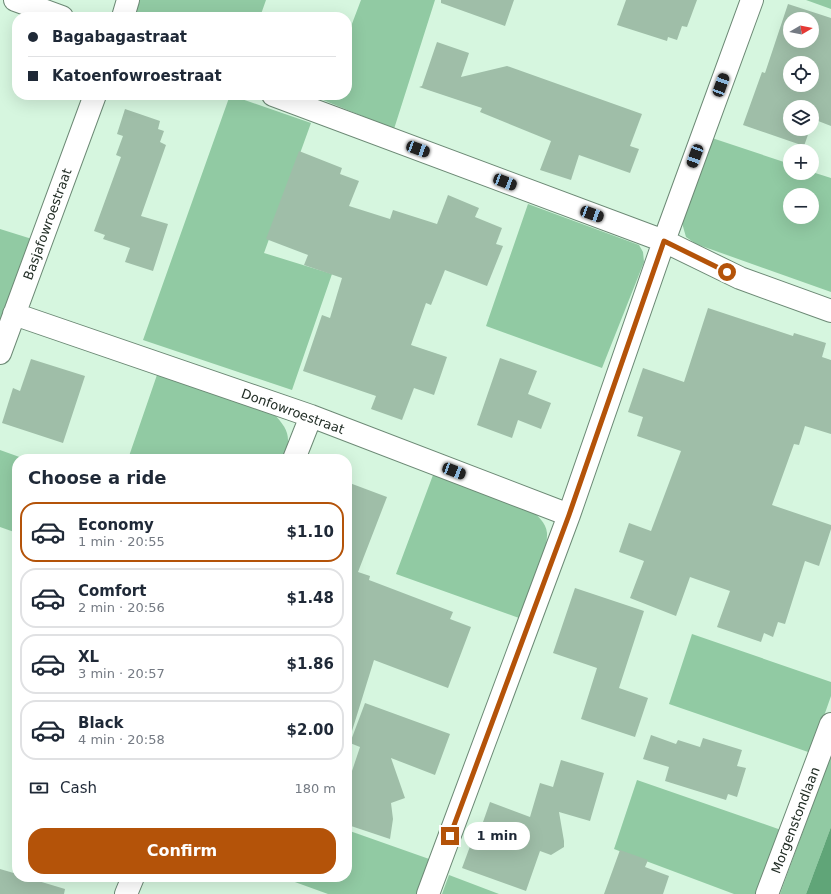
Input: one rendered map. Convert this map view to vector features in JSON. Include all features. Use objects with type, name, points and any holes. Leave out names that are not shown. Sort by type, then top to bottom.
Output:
[{"type":"street","points":[[15,0],[48,12]]},
{"type":"street","points":[[124,12],[128,0]]},
{"type":"street","points":[[428,894],[569,515],[664,241],[752,0]]},
{"type":"street","name":"Basjafowroestraat","points":[[0,353],[93,100]]},
{"type":"street","points":[[287,100],[664,241],[740,278],[831,311]]},
{"type":"street","name":"Donfowroestraat","points":[[14,314],[311,416],[569,515]]},
{"type":"street","points":[[296,454],[311,416]]},
{"type":"street","name":"Morgenstondlaan","points":[[767,894],[831,724]]},
{"type":"street","points":[[126,894],[131,882]]},
{"type":"shaded area","points":[[130,0],[266,0],[262,12],[129,12]]},
{"type":"shaded area","points":[[361,0],[435,0],[394,129],[323,100],[352,100],[352,24]]},
{"type":"shaded area","points":[[806,0],[831,0],[831,9]]},
{"type":"shaded area","points":[[228,100],[244,100],[311,123],[264,253],[332,274],[292,390],[143,340]]},
{"type":"shaded area","points":[[712,138],[783,162],[783,180],[819,180],[819,174],[831,178],[831,292],[696,244],[686,237],[680,216]]},
{"type":"shaded area","points":[[528,204],[639,245],[643,252],[644,262],[602,368],[486,326]]},
{"type":"shaded area","points":[[0,229],[32,239],[0,324]]},
{"type":"shaded area","points":[[158,372],[273,413],[285,429],[288,439],[285,454],[130,454]]},
{"type":"shaded area","points":[[0,450],[12,454],[12,531],[0,527]]},
{"type":"shaded area","points":[[433,475],[529,509],[538,516],[545,525],[547,533],[541,564],[519,618],[396,574]]},
{"type":"shaded area","points":[[692,634],[831,682],[831,696],[811,753],[669,704]]},
{"type":"shaded area","points":[[831,755],[831,827],[806,894],[780,894]]},
{"type":"shaded area","points":[[637,780],[784,831],[762,894],[734,894],[614,849]]},
{"type":"shaded area","points":[[831,827],[831,894],[806,894]]},
{"type":"shaded area","points":[[352,832],[432,860],[420,894],[328,894],[295,882],[352,882]]},
{"type":"shaded area","points":[[449,875],[499,894],[442,894]]},
{"type":"building","points":[[441,0],[514,0],[505,26],[441,3]]},
{"type":"building","points":[[626,0],[697,0],[687,27],[682,26],[677,40],[668,37],[667,41],[617,25]]},
{"type":"building","points":[[788,4],[813,12],[785,12]]},
{"type":"building","points":[[819,14],[831,18],[831,126],[819,121],[819,100],[783,100],[783,136],[808,136],[805,144],[798,144],[743,125],[762,72],[765,73],[783,19],[783,48],[819,48]]},
{"type":"building","points":[[437,42],[469,53],[461,77],[507,66],[642,114],[630,146],[639,149],[630,173],[579,155],[571,180],[540,170],[551,141],[480,112],[482,108],[419,87],[422,86]]},
{"type":"building","points":[[125,109],[160,121],[158,129],[164,131],[160,142],[166,145],[141,216],[168,224],[153,271],[125,262],[130,248],[103,239],[105,235],[94,231],[121,157],[116,155],[123,136],[117,134]]},
{"type":"building","points":[[299,151],[342,168],[340,174],[359,181],[349,206],[390,219],[393,210],[437,224],[448,195],[479,208],[475,217],[502,228],[496,244],[503,246],[487,286],[445,270],[431,305],[426,303],[411,345],[447,357],[434,395],[414,388],[402,420],[371,409],[376,396],[303,371],[322,315],[330,318],[342,278],[304,265],[308,255],[266,239]]},
{"type":"building","points":[[708,308],[793,336],[794,333],[826,343],[822,357],[831,360],[831,434],[805,426],[799,445],[794,444],[772,505],[831,525],[831,529],[819,566],[805,561],[785,624],[778,622],[773,637],[764,633],[761,642],[717,627],[730,591],[690,577],[676,616],[630,598],[644,561],[619,552],[629,523],[651,531],[681,451],[637,436],[643,417],[628,412],[643,368],[684,382]]},
{"type":"building","points":[[500,358],[537,371],[528,394],[551,403],[541,429],[518,420],[512,438],[477,425]]},
{"type":"building","points":[[31,359],[85,376],[63,443],[2,423],[13,388],[20,391]]},
{"type":"building","points":[[352,484],[387,497],[358,572],[370,576],[369,580],[453,612],[450,619],[471,627],[448,688],[374,660],[352,731]]},
{"type":"building","points":[[575,588],[644,611],[619,688],[648,698],[635,737],[581,719],[597,668],[553,653]]},
{"type":"building","points":[[365,703],[450,734],[435,775],[391,758],[405,798],[391,803],[393,819],[390,839],[352,826],[352,771],[360,747],[352,744],[352,738]]},
{"type":"building","points":[[651,735],[676,744],[678,740],[700,747],[703,738],[742,750],[737,766],[746,768],[737,797],[728,794],[726,800],[665,781],[669,767],[643,759]]},
{"type":"building","points":[[561,760],[604,773],[590,821],[559,812],[564,847],[551,855],[540,851],[526,891],[462,868],[472,841],[476,842],[490,802],[530,817],[540,783],[553,787]]},
{"type":"building","points":[[620,850],[648,860],[645,867],[669,876],[663,894],[604,894]]},
{"type":"building","points":[[0,869],[12,873],[12,882],[42,882],[65,889],[64,894],[0,894]]},
{"type":"route","points":[[450,836],[569,515],[664,241],[727,272]]}]
